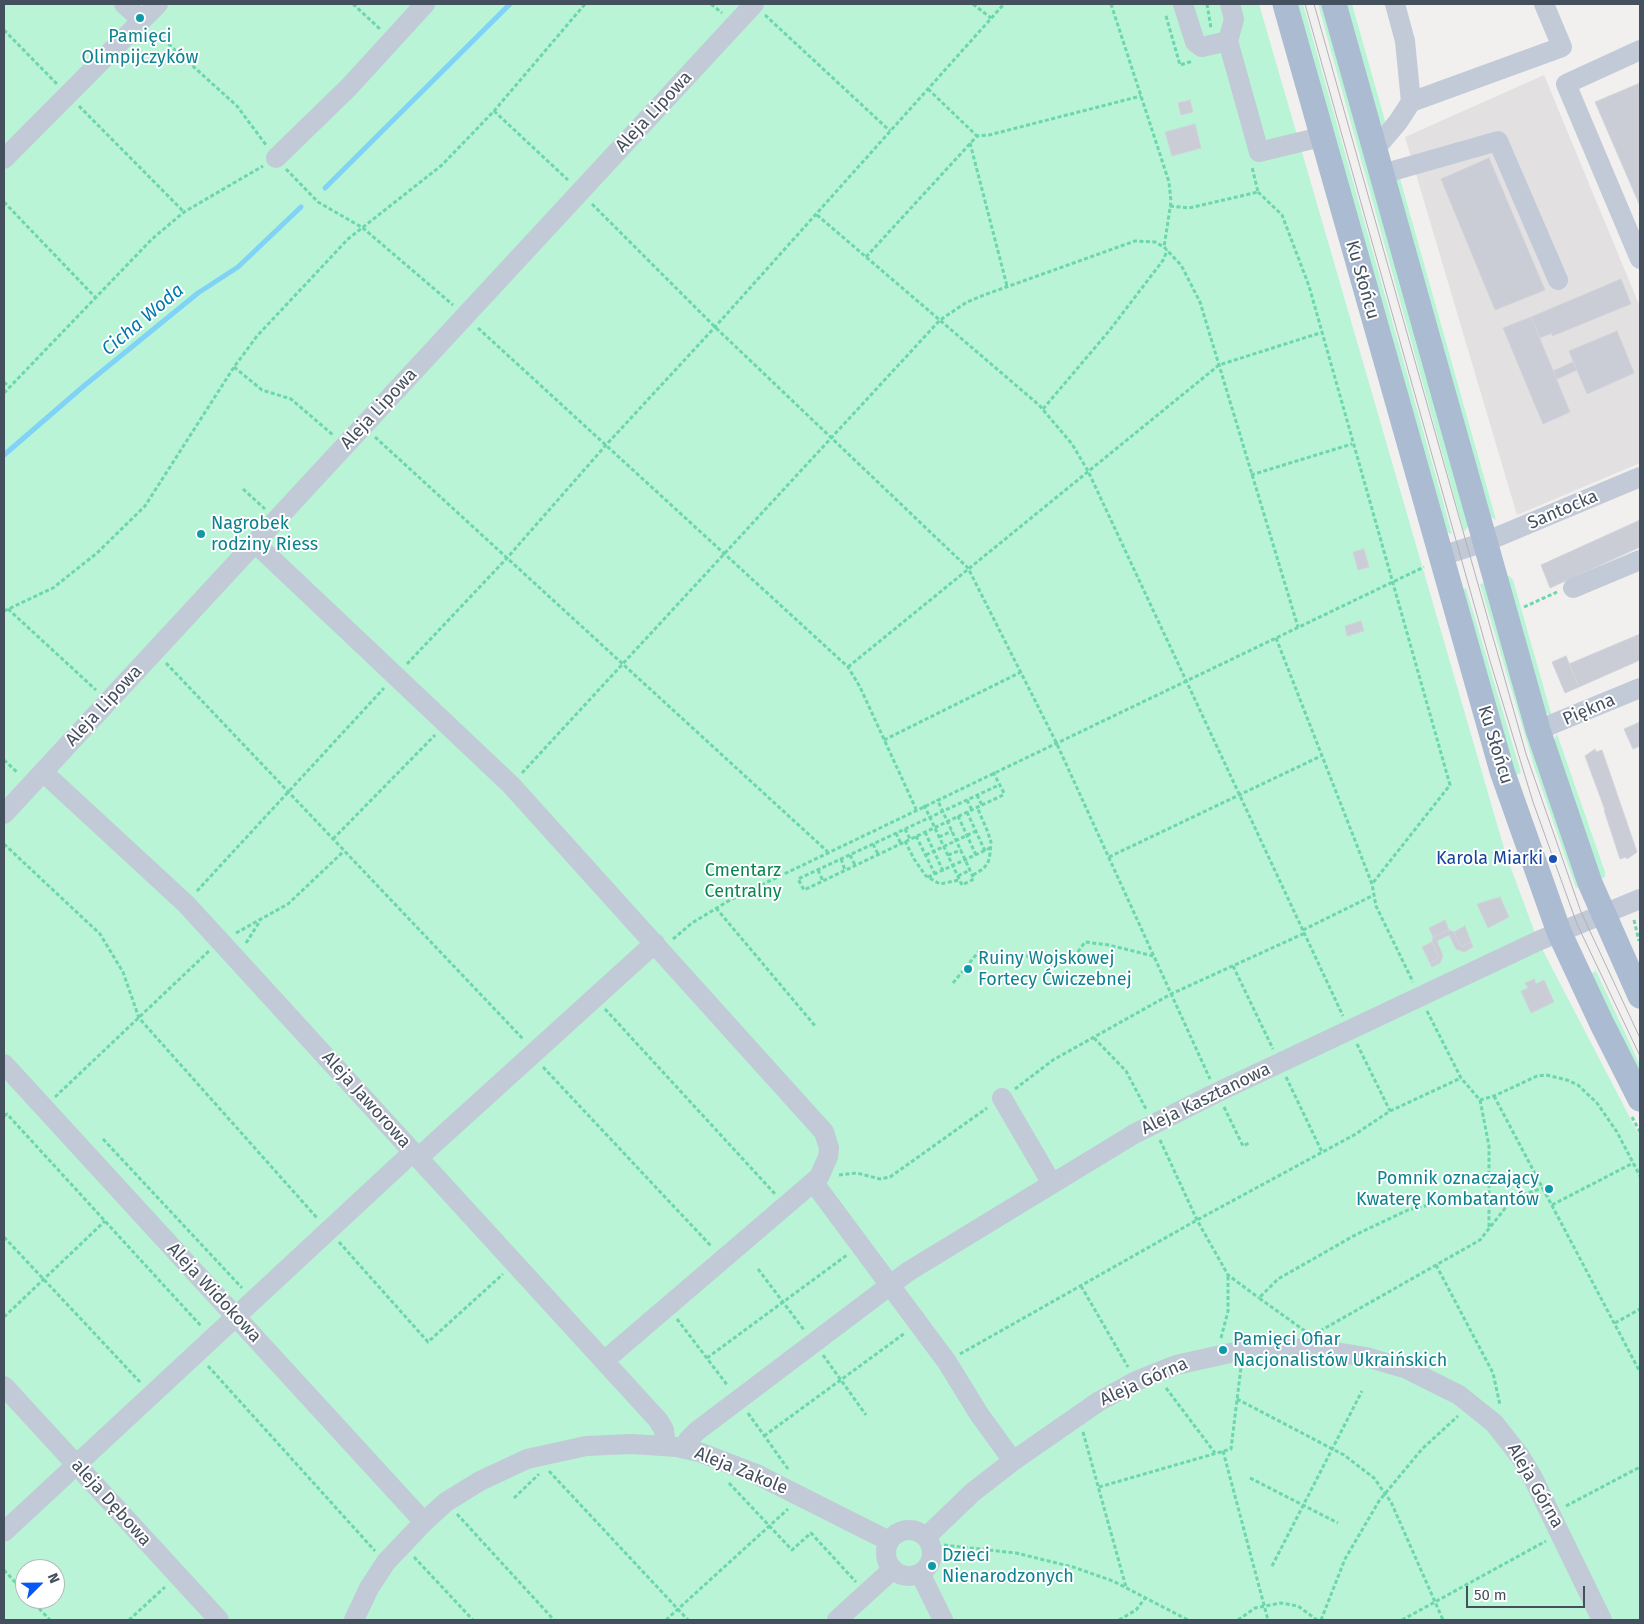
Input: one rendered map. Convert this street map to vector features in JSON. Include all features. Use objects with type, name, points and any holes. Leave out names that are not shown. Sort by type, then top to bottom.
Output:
[{"type":"main road","name":"Ku Słońcu","points":[[1285,4],[1549,936],[1602,1024],[1640,1099]]},
{"type":"main road","points":[[1334,4],[1538,730],[1602,914],[1640,996]]},
{"type":"street","points":[[124,4],[142,20]]},
{"type":"street","points":[[4,159],[158,4]]},
{"type":"street","points":[[276,158],[349,87],[425,4]]},
{"type":"street","name":"Aleja Lipowa","points":[[4,814],[754,4]]},
{"type":"street","points":[[1230,4],[1234,20],[1228,41],[1259,152],[1322,137]]},
{"type":"street","points":[[1395,4],[1405,41],[1411,102]]},
{"type":"street","points":[[1375,149],[1398,122],[1411,102],[1562,47],[1545,4]]},
{"type":"street","points":[[1174,8],[1195,42],[1202,47],[1228,41]]},
{"type":"street","points":[[1640,50],[1566,84],[1640,258]]},
{"type":"street","points":[[1382,174],[1498,141],[1558,280]]},
{"type":"street","name":"Santocka","points":[[1485,542],[1640,477]]},
{"type":"street","points":[[1441,556],[1485,542]]},
{"type":"street","points":[[254,543],[511,785],[821,1127],[827,1139],[828,1157],[815,1181],[604,1361]]},
{"type":"street","points":[[1573,588],[1640,560]]},
{"type":"street","name":"Piękna","points":[[1538,730],[1640,688]]},
{"type":"street","name":"Aleja Jaworowa","points":[[43,772],[186,904],[220,940],[658,1420],[675,1447]]},
{"type":"street","points":[[1549,936],[1640,899]]},
{"type":"street","name":"Aleja Kasztanowa","points":[[675,1447],[688,1440],[697,1431],[909,1271],[1051,1182],[1153,1124],[1549,936]]},
{"type":"street","points":[[4,1532],[329,1231],[595,998],[658,946]]},
{"type":"street","name":"Aleja Widokowa","points":[[4,1064],[424,1522]]},
{"type":"street","points":[[1002,1098],[1051,1182]]},
{"type":"street","points":[[815,1181],[947,1362],[979,1414],[1013,1461]]},
{"type":"street","name":"Aleja Górna","points":[[928,1541],[973,1492],[1013,1461],[1078,1415],[1136,1382],[1176,1365],[1217,1355],[1273,1348],[1317,1349],[1366,1357],[1423,1376],[1471,1403],[1494,1423],[1520,1456],[1552,1514],[1602,1620]]},
{"type":"street","name":"aleja Dębowa","points":[[4,1386],[219,1620]]},
{"type":"street","name":"Aleja Zakole","points":[[354,1620],[369,1588],[386,1562],[446,1502],[499,1471],[538,1455],[603,1444],[675,1447],[728,1462],[889,1541]]},
{"type":"street","points":[[906,1530],[916,1531],[928,1541],[930,1562],[920,1573],[905,1576],[893,1569],[886,1554],[889,1541],[896,1534],[906,1530]]},
{"type":"street","points":[[837,1620],[893,1569]]},
{"type":"street","points":[[920,1573],[943,1620]]},
{"type":"path","points":[[353,4],[392,40]]},
{"type":"path","points":[[4,611],[53,588],[97,553],[145,506],[234,366],[258,336],[348,239],[442,165],[494,111],[585,4]]},
{"type":"path","points":[[754,4],[890,131]]},
{"type":"path","points":[[973,4],[990,18]]},
{"type":"path","points":[[186,904],[288,791],[507,558],[606,445],[715,327],[1004,4]]},
{"type":"path","points":[[1043,409],[1109,331],[1164,259],[1166,248],[1170,206],[1169,182],[1111,4]]},
{"type":"path","points":[[1174,8],[1180,65],[1201,59]]},
{"type":"path","points":[[142,20],[237,106],[276,158],[318,202],[363,228],[466,316],[848,667],[860,687],[916,809]]},
{"type":"path","points":[[4,30],[184,212]]},
{"type":"path","points":[[928,89],[977,136]]},
{"type":"path","points":[[866,257],[977,136],[989,135],[1141,96]]},
{"type":"path","points":[[494,111],[580,192],[715,327],[968,568],[1056,742],[1216,1093],[1244,1146],[1250,1143]]},
{"type":"path","points":[[970,143],[1007,286]]},
{"type":"path","points":[[4,393],[152,239],[184,212],[276,158]]},
{"type":"path","points":[[1252,164],[1258,192],[1282,216],[1303,269],[1323,332],[1352,444],[1450,786],[1372,884]]},
{"type":"path","points":[[1170,206],[1189,208],[1258,192]]},
{"type":"path","points":[[4,202],[95,297]]},
{"type":"path","points":[[816,215],[1043,409],[1072,444],[1088,471],[1390,1111]]},
{"type":"path","points":[[511,785],[940,320],[967,302],[1135,241],[1155,242],[1166,248],[1181,265],[1195,291],[1219,364],[1298,627]]},
{"type":"path","points":[[848,667],[1219,364],[1323,332]]},
{"type":"path","points":[[234,366],[262,390],[291,399],[345,446]]},
{"type":"path","points":[[4,382],[10,388]]},
{"type":"path","points":[[363,426],[828,852]]},
{"type":"path","points":[[1251,475],[1352,444]]},
{"type":"path","points":[[244,489],[277,519]]},
{"type":"path","points":[[658,946],[716,908],[828,852],[1391,581],[1435,562],[1441,556]]},
{"type":"path","points":[[8,609],[108,701]]},
{"type":"path","points":[[1276,638],[1372,884],[1379,912],[1461,1078],[1480,1100],[1489,1146],[1489,1229]]},
{"type":"path","points":[[155,652],[534,1053],[724,1260]]},
{"type":"path","points":[[884,740],[1021,672]]},
{"type":"path","points":[[333,839],[446,724]]},
{"type":"path","points":[[1109,857],[1321,756]]},
{"type":"path","points":[[993,772],[999,784],[1003,795],[804,890],[798,879],[999,784]]},
{"type":"path","points":[[977,795],[982,805]]},
{"type":"path","points":[[924,805],[962,885],[974,879],[973,875],[937,799]]},
{"type":"path","points":[[967,800],[972,810]]},
{"type":"path","points":[[973,875],[983,869],[988,863],[990,848],[987,830],[977,807]]},
{"type":"path","points":[[967,812],[985,851]]},
{"type":"path","points":[[958,816],[976,855]]},
{"type":"path","points":[[905,829],[910,839]]},
{"type":"path","points":[[940,837],[952,831]]},
{"type":"path","points":[[926,855],[976,831]]},
{"type":"path","points":[[925,832],[943,870]]},
{"type":"path","points":[[896,833],[901,844]]},
{"type":"path","points":[[916,836],[935,874]]},
{"type":"path","points":[[905,841],[914,859],[928,877],[940,884],[958,878],[970,870]]},
{"type":"path","points":[[4,844],[100,934],[123,972],[139,1018],[428,1342],[515,1263]]},
{"type":"path","points":[[873,844],[878,854]]},
{"type":"path","points":[[928,877],[990,848]]},
{"type":"path","points":[[948,856],[961,850]]},
{"type":"path","points":[[44,1107],[220,940],[261,921],[288,904],[344,851]]},
{"type":"path","points":[[850,855],[855,865]]},
{"type":"path","points":[[840,859],[845,870]]},
{"type":"path","points":[[818,870],[823,880]]},
{"type":"path","points":[[815,1181],[851,1173],[880,1179],[890,1176],[1053,1060],[1171,994],[1304,932],[1374,895]]},
{"type":"path","points":[[716,908],[816,1027]]},
{"type":"path","points":[[238,960],[261,921]]},
{"type":"path","points":[[953,984],[980,950],[1007,960],[1028,956],[1053,966],[1073,959],[1085,942],[1109,945],[1154,956]]},
{"type":"path","points":[[595,998],[786,1206]]},
{"type":"path","points":[[1094,1038],[1126,1071],[1153,1124],[1197,1220],[1228,1275],[1312,1336],[1480,1240],[1510,1202],[1522,1195],[1543,1188]]},
{"type":"path","points":[[1480,1100],[1546,1074],[1578,1085],[1597,1103],[1617,1132],[1640,1176]]},
{"type":"path","points":[[947,1362],[1197,1220],[1354,1135],[1390,1111],[1461,1078]]},
{"type":"path","points":[[1494,1096],[1640,1372]]},
{"type":"path","points":[[4,1116],[7,1114],[213,1338]]},
{"type":"path","points":[[103,1139],[254,1300]]},
{"type":"path","points":[[1552,1205],[1633,1163]]},
{"type":"path","points":[[1259,1298],[1278,1280],[1334,1246],[1394,1216],[1441,1202],[1489,1200]]},
{"type":"path","points":[[4,1317],[106,1221]]},
{"type":"path","points":[[4,1237],[152,1395]]},
{"type":"path","points":[[707,1358],[860,1245]]},
{"type":"path","points":[[1436,1265],[1493,1373],[1502,1411]]},
{"type":"path","points":[[1217,1355],[1228,1311],[1228,1275]]},
{"type":"path","points":[[1081,1286],[1136,1382]]},
{"type":"path","points":[[1614,1323],[1640,1310]]},
{"type":"path","points":[[764,1436],[918,1324]]},
{"type":"path","points":[[1098,1487],[1231,1448],[1243,1351]]},
{"type":"path","points":[[196,1354],[386,1562]]},
{"type":"path","points":[[1155,1373],[1215,1453]]},
{"type":"path","points":[[1272,1566],[1362,1391]]},
{"type":"path","points":[[1237,1399],[1333,1448],[1368,1472],[1386,1492],[1443,1620]]},
{"type":"path","points":[[1238,1620],[1263,1604],[1281,1603],[1298,1606],[1319,1620],[1346,1559],[1386,1492],[1422,1449],[1471,1403]]},
{"type":"path","points":[[1078,1415],[1126,1587]]},
{"type":"path","points":[[1223,1451],[1268,1620]]},
{"type":"path","points":[[1552,1514],[1640,1467]]},
{"type":"path","points":[[514,1498],[546,1468],[688,1620]]},
{"type":"path","points":[[1250,1478],[1338,1523]]},
{"type":"path","points":[[726,1480],[792,1550],[811,1533],[866,1594]]},
{"type":"path","points":[[666,1620],[801,1497]]},
{"type":"path","points":[[454,1511],[554,1620]]},
{"type":"path","points":[[1402,1620],[1562,1533]]},
{"type":"path","points":[[928,1541],[1033,1556],[1073,1567],[1126,1587],[1188,1620]]},
{"type":"path","points":[[410,1552],[473,1620]]},
{"type":"path","points":[[4,1570],[15,1582]]},
{"type":"path","points":[[129,1620],[178,1576]]},
{"type":"path","points":[[1119,1620],[1136,1610],[1146,1597]]},
{"type":"path","points":[[40,1609],[50,1620]]},
{"type":"shaded area","points":[[1544,75],[1640,307],[1640,463],[1517,515],[1405,137]]},
{"type":"green space","name":"Cmentarz Centralny","points":[[4,4],[1259,4],[1506,855],[1538,941],[1640,1137],[1640,1620],[4,1620]]},
{"type":"green space","points":[[1294,4],[1303,4],[1452,534],[1446,532]]},
{"type":"green space","points":[[1318,4],[1326,4],[1469,525],[1464,532]]},
{"type":"green space","points":[[1341,4],[1352,4],[1385,121],[1382,127]]},
{"type":"green space","points":[[1399,175],[1496,520],[1491,517],[1393,182]]},
{"type":"green space","points":[[1509,576],[1513,580],[1552,717],[1541,709],[1503,577]]},
{"type":"green space","points":[[1489,582],[1584,885],[1576,888],[1535,769],[1480,584]]},
{"type":"green space","points":[[1466,588],[1521,773],[1513,776],[1458,591]]},
{"type":"green space","points":[[1557,734],[1605,872],[1605,877],[1598,880],[1554,740]]},
{"type":"green space","points":[[1596,971],[1640,1065],[1640,1083],[1588,975]]},
{"type":"building","points":[[1640,83],[1640,206],[1595,102]]},
{"type":"building","points":[[1190,100],[1193,112],[1181,115],[1178,103]]},
{"type":"building","points":[[1195,124],[1201,148],[1172,156],[1165,132]]},
{"type":"building","points":[[1489,158],[1545,290],[1495,310],[1441,179]]},
{"type":"building","points":[[1621,279],[1631,304],[1552,336],[1552,333],[1540,338],[1531,317]]},
{"type":"building","points":[[1531,317],[1570,412],[1543,424],[1503,328]]},
{"type":"building","points":[[1617,331],[1634,373],[1587,394],[1569,351]]},
{"type":"building","points":[[1573,362],[1577,370],[1557,379],[1553,371]]},
{"type":"building","points":[[1640,520],[1640,547],[1550,588],[1541,565]]},
{"type":"building","points":[[1364,549],[1369,567],[1358,570],[1353,552]]},
{"type":"building","points":[[1361,621],[1364,631],[1347,636],[1345,626]]},
{"type":"building","points":[[1640,634],[1640,660],[1579,687],[1569,664]]},
{"type":"building","points":[[1566,656],[1579,687],[1565,693],[1552,662]]},
{"type":"building","points":[[1640,722],[1640,746],[1633,749],[1624,729]]},
{"type":"building","points":[[1595,749],[1596,752],[1602,750],[1637,852],[1627,859],[1626,857],[1620,859],[1605,810],[1585,756]]},
{"type":"building","points":[[1500,897],[1509,917],[1488,928],[1477,904]]},
{"type":"building","points":[[1445,920],[1449,930],[1433,937],[1429,928]]},
{"type":"building","points":[[1465,926],[1471,942],[1461,947],[1454,932]]},
{"type":"building","points":[[1449,930],[1454,932],[1461,947],[1471,942],[1473,947],[1464,952],[1456,949],[1449,935],[1437,941],[1443,956],[1440,963],[1432,967],[1430,963],[1439,958],[1432,942],[1433,937]]},
{"type":"building","points":[[1432,942],[1439,958],[1430,963],[1422,947]]},
{"type":"building","points":[[1534,979],[1536,984],[1544,980],[1554,1002],[1531,1013],[1521,991],[1528,988],[1525,983]]},
{"type":"waterway","name":"Cicha Woda","points":[[325,188],[510,4]]},
{"type":"waterway","name":"Cicha Woda","points":[[4,455],[85,385],[198,293],[238,267],[301,207]]},
{"type":"tram line","points":[[1305,4],[1490,661],[1533,802],[1577,924],[1640,1056]]},
{"type":"tram line","points":[[1314,4],[1526,754],[1581,912],[1640,1038]]},
{"type":"place","name":"Pamięci Olimpijczyków","points":[[140,18]]},
{"type":"place","name":"Nagrobek rodziny Riess","points":[[201,534]]},
{"type":"place","name":"Karola Miarki","points":[[1553,859]]},
{"type":"place","name":"Ruiny Wojskowej Fortecy Ćwiczebnej","points":[[968,969]]},
{"type":"place","name":"Pomnik oznaczający Kwaterę Kombatantów","points":[[1549,1189]]},
{"type":"place","name":"Pamięci Ofiar Nacjonalistów Ukraińskich","points":[[1223,1350]]},
{"type":"place","name":"Dzieci Nienarodzonych","points":[[932,1566]]}]
